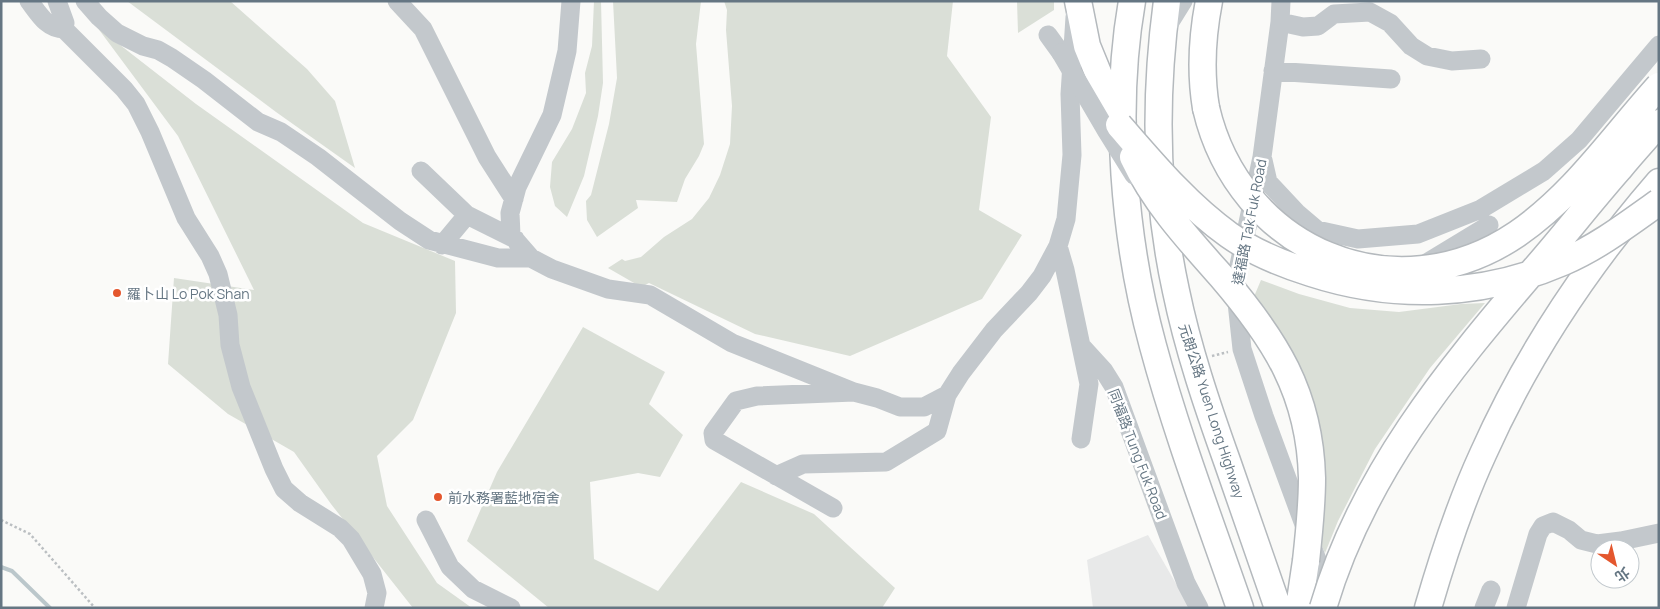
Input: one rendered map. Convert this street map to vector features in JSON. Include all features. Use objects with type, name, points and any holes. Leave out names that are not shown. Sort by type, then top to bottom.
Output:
[{"type":"highway","points":[[1077,1],[1087,46],[1142,176],[1180,230],[1225,281],[1272,342],[1290,375],[1301,405],[1308,437],[1312,487],[1306,562],[1299,608]]},
{"type":"highway","points":[[1132,1],[1123,96],[1124,154],[1130,228],[1137,276],[1152,346],[1166,392],[1240,608]]},
{"type":"highway","name":"元朗公路 Yuen Long Highway","points":[[1167,1],[1159,83],[1159,161],[1162,198],[1176,289],[1184,326],[1205,399],[1278,608]]},
{"type":"highway","points":[[1209,1],[1202,55],[1203,90],[1214,137],[1232,176],[1251,201],[1284,231],[1324,254],[1353,264],[1384,269],[1414,270],[1465,260],[1492,248],[1525,228],[1544,213],[1575,183],[1659,86]]},
{"type":"highway","points":[[1323,608],[1338,563],[1367,500],[1384,468],[1424,407],[1477,338],[1659,123]]},
{"type":"highway","points":[[1119,125],[1153,165],[1200,211],[1231,236],[1280,263],[1326,278],[1372,287],[1414,292],[1438,292],[1482,286],[1524,276],[1581,254],[1614,234],[1659,202]]},
{"type":"highway","points":[[1428,608],[1459,511],[1506,406],[1553,323],[1583,277],[1659,182]]},
{"type":"street","points":[[29,1],[44,22],[58,29],[64,29],[124,89],[136,104],[150,132],[186,218],[210,256],[218,274],[228,315],[230,345],[241,387],[274,469],[284,489],[300,502],[340,528],[351,539],[372,574],[377,593],[374,608]]},
{"type":"street","points":[[57,1],[65,23],[64,29]]},
{"type":"street","points":[[85,1],[99,17],[118,33],[172,58],[258,122],[281,132],[318,157],[400,221],[429,240],[442,245],[498,258],[530,258]]},
{"type":"street","points":[[397,1],[423,29],[487,157],[514,199]]},
{"type":"street","points":[[571,1],[567,51],[552,115],[517,187],[510,213],[511,235],[530,258],[552,269],[608,289],[650,295],[732,343],[854,392],[900,407],[924,407],[947,395]]},
{"type":"street","points":[[776,476],[803,464],[886,462],[937,431],[947,395],[961,373],[994,330],[1029,293],[1042,276],[1058,246],[1066,219],[1072,155],[1070,94],[1077,1]]},
{"type":"street","points":[[1163,32],[1183,1]]},
{"type":"street","name":"達福路 Tak Fuk Road","points":[[1281,1],[1280,22],[1262,157],[1235,284],[1242,348],[1334,608]]},
{"type":"street","points":[[1280,22],[1303,27],[1318,26],[1334,14],[1370,12],[1390,23],[1411,46],[1427,56],[1452,60],[1481,59]]},
{"type":"street","points":[[1048,35],[1136,178],[1180,230]]},
{"type":"street","points":[[1262,157],[1268,182],[1297,213],[1317,230],[1358,239],[1418,234],[1481,209],[1544,171],[1578,140],[1659,45]]},
{"type":"street","points":[[1273,71],[1390,80]]},
{"type":"street","points":[[421,171],[467,215],[515,240]]},
{"type":"street","points":[[442,245],[467,215]]},
{"type":"street","points":[[1414,270],[1489,225]]},
{"type":"street","name":"同福路 Tung Fuk Road","points":[[1058,246],[1083,348],[1104,371],[1114,387],[1186,583],[1199,608]]},
{"type":"street","points":[[1081,439],[1089,384],[1083,348]]},
{"type":"street","points":[[833,508],[714,440],[713,432],[736,402],[757,396],[854,392]]},
{"type":"street","points":[[426,520],[450,567],[473,589],[511,608]]},
{"type":"street","points":[[1516,608],[1538,534],[1544,526],[1554,522],[1569,530],[1581,540],[1596,544],[1622,541],[1659,533]]},
{"type":"path","points":[[1205,358],[1242,348]]},
{"type":"path","points":[[1,520],[30,534],[95,608]]},
{"type":"shaded area","points":[[127,1],[230,1],[307,69],[335,101],[355,168],[276,112]]},
{"type":"shaded area","points":[[594,1],[601,1],[603,83],[598,116],[584,176],[567,217],[555,206],[550,187],[552,162],[572,129],[586,93],[585,73],[592,46]]},
{"type":"shaded area","points":[[613,1],[701,1],[696,44],[704,144],[685,179],[677,202],[636,200],[638,208],[597,237],[587,220],[586,201],[591,195],[609,124],[617,78]]},
{"type":"shaded area","points":[[724,1],[953,1],[947,56],[991,117],[979,210],[1022,235],[982,299],[850,356],[755,334],[649,283],[641,287],[608,268],[622,259],[625,261],[641,257],[664,237],[692,219],[709,198],[720,175],[730,144],[732,106],[726,30],[727,10]]},
{"type":"shaded area","points":[[1017,1],[1054,1],[1054,10],[1018,33]]},
{"type":"shaded area","points":[[97,27],[196,104],[363,223],[455,261],[456,313],[413,420],[377,456],[387,506],[437,583],[472,608],[413,608],[331,504],[294,452],[228,414],[168,364],[174,278],[254,290],[178,136]]},
{"type":"shaded area","points":[[1261,280],[1299,294],[1350,308],[1399,312],[1461,304],[1485,303],[1430,368],[1375,449],[1338,521],[1325,553],[1316,533],[1321,500],[1253,299]]},
{"type":"shaded area","points":[[583,327],[665,372],[649,404],[683,435],[660,477],[638,473],[590,482],[594,559],[658,591],[741,482],[814,514],[895,588],[882,608],[549,608],[467,541],[497,472]]},
{"type":"shaded area","points":[[1148,535],[1190,608],[1093,608],[1087,560]]},
{"type":"waterway","points":[[1,567],[12,571],[50,608]]},
{"type":"place","name":"羅卜山 Lo Pok Shan","points":[[117,293]]},
{"type":"place","name":"前水務署藍地宿舍","points":[[438,497]]}]
